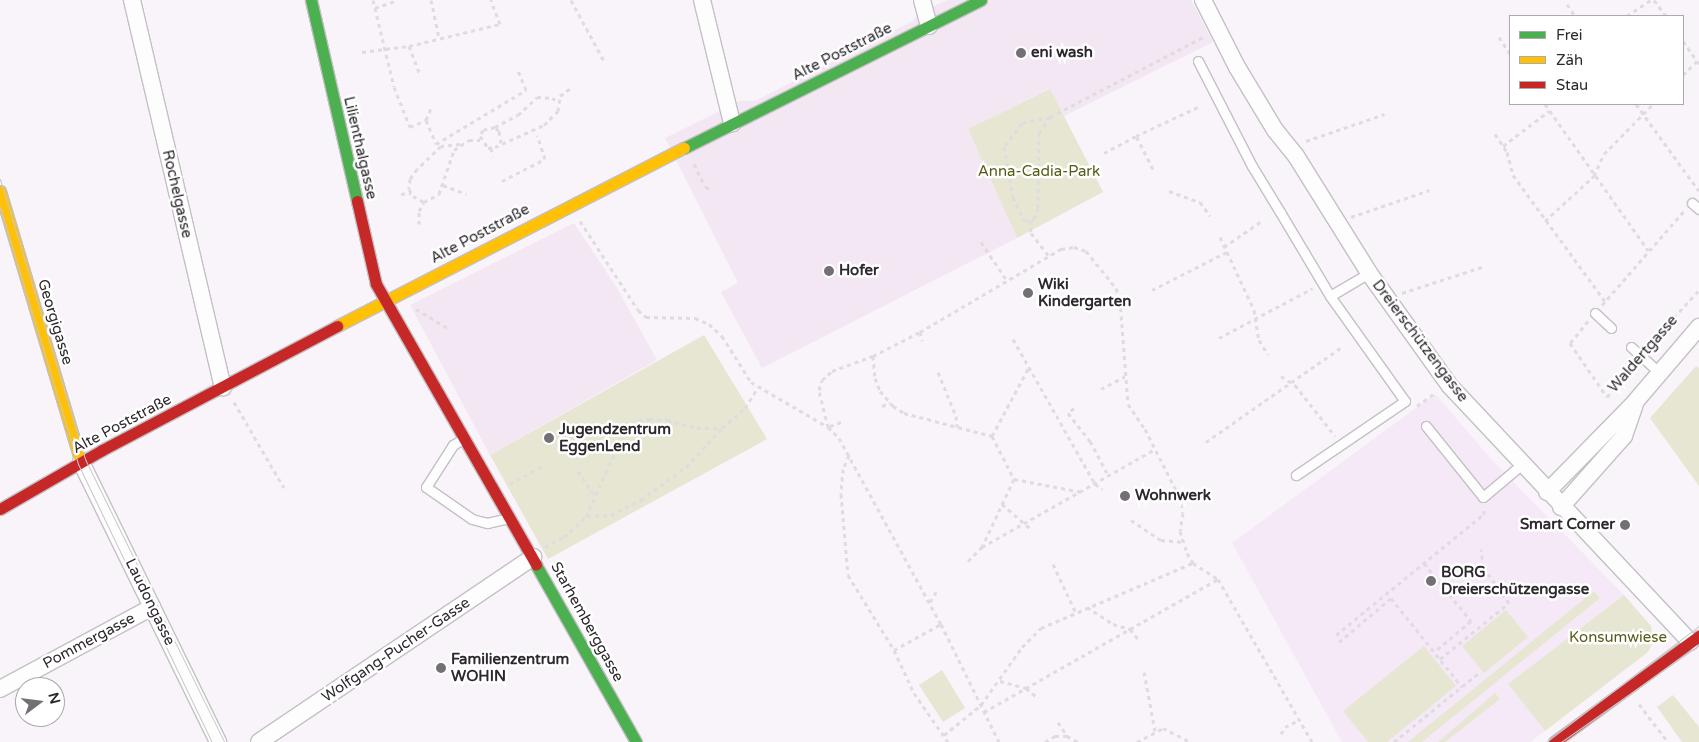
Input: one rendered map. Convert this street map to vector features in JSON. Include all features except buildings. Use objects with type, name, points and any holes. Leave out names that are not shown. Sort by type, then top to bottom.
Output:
[{"type":"main road","name":"Lilienthalgasse","points":[[311,0],[376,284],[386,301]]},
{"type":"main road","name":"Alte Poststraße","points":[[0,509],[81,462],[227,392],[386,301],[732,123],[981,0]]},
{"type":"main road","name":"Georgigasse","points":[[0,193],[81,462]]},
{"type":"main road","name":"Starhemberggasse","points":[[386,301],[511,518],[538,553],[636,742]]},
{"type":"main road","points":[[1554,742],[1695,639]]},
{"type":"street","name":"Rochelgasse","points":[[132,0],[227,392]]},
{"type":"street","points":[[702,0],[732,123]]},
{"type":"street","points":[[922,0],[928,26]]},
{"type":"street","name":"Dreierschützengasse","points":[[1203,0],[1237,67],[1275,130],[1296,156],[1369,273],[1450,386],[1561,507],[1695,639]]},
{"type":"street","name":"Waldertgasse","points":[[1547,492],[1635,402],[1699,327]]},
{"type":"street","name":"Waldertgasse","points":[[1561,507],[1624,436],[1635,402]]},
{"type":"street","name":"Laudongasse","points":[[81,462],[218,742]]},
{"type":"street","name":"Wolfgang-Pucher-Gasse","points":[[258,742],[538,553]]},
{"type":"street","name":"Pommergasse","points":[[0,689],[152,607]]},
{"type":"lane","points":[[1198,60],[1252,166],[1322,283],[1405,401],[1296,475]]},
{"type":"lane","points":[[1330,296],[1369,273]]},
{"type":"lane","points":[[1596,313],[1611,328]]},
{"type":"lane","points":[[1631,347],[1660,373]]},
{"type":"lane","points":[[1426,426],[1483,497],[1521,465]]},
{"type":"lane","points":[[466,438],[453,445],[426,487],[472,519],[487,523],[511,518]]},
{"type":"path","points":[[373,0],[394,87],[410,127],[426,120],[432,108]]},
{"type":"path","points":[[375,8],[398,0]]},
{"type":"path","points":[[431,0],[439,38]]},
{"type":"path","points":[[362,52],[409,46],[500,24],[491,0]]},
{"type":"path","points":[[571,0],[604,61]]},
{"type":"path","points":[[1629,15],[1653,0],[1665,15]]},
{"type":"path","points":[[1567,4],[1574,15]]},
{"type":"path","points":[[1050,117],[1039,133],[1038,208],[1034,219],[1024,221],[1014,197],[1004,147],[1022,123],[1050,117],[1195,43],[1203,37]]},
{"type":"path","points":[[1499,37],[1509,52]]},
{"type":"path","points":[[1684,42],[1698,61],[1684,74]]},
{"type":"path","points":[[409,46],[419,72]]},
{"type":"path","points":[[426,120],[436,144],[526,90],[518,70]]},
{"type":"path","points":[[491,148],[544,126],[553,119],[566,89],[572,86]]},
{"type":"path","points":[[480,140],[484,130],[495,127],[518,115],[537,97],[559,102]]},
{"type":"path","points":[[1546,105],[1648,250]]},
{"type":"path","name":"Waldertgasse","points":[[1637,105],[1699,193],[1696,206],[1648,250],[1570,343],[1606,397],[1640,355],[1699,290]]},
{"type":"path","points":[[1545,221],[1594,176],[1604,154],[1652,105]]},
{"type":"path","points":[[1104,153],[1200,106]]},
{"type":"path","points":[[1503,146],[1549,110]]},
{"type":"path","points":[[1306,141],[1385,114]]},
{"type":"path","points":[[495,127],[499,131],[501,143]]},
{"type":"path","points":[[1495,134],[1503,146],[1513,175],[1605,301]]},
{"type":"path","points":[[502,181],[545,159],[537,135]]},
{"type":"path","points":[[1136,136],[1153,169]]},
{"type":"path","points":[[411,193],[410,179],[416,169],[441,146],[480,140],[491,148],[493,156]]},
{"type":"path","points":[[419,224],[419,211],[424,202],[439,194],[450,158],[460,144]]},
{"type":"path","points":[[692,162],[705,187],[713,189]]},
{"type":"path","points":[[443,185],[466,194]]},
{"type":"path","points":[[1351,217],[1430,190]]},
{"type":"path","points":[[1169,191],[1200,202],[1210,216]]},
{"type":"path","points":[[401,194],[411,193],[424,202]]},
{"type":"path","points":[[580,220],[638,310],[646,317],[656,319],[696,318],[709,324],[722,336],[745,376],[758,387],[828,427],[849,454],[942,624],[999,742]]},
{"type":"path","points":[[1030,220],[1031,233],[1048,256]]},
{"type":"path","points":[[1224,247],[1263,220]]},
{"type":"path","points":[[1220,237],[1256,319],[1259,340],[1268,355]]},
{"type":"path","points":[[981,242],[1006,279]]},
{"type":"path","points":[[828,427],[819,390],[822,380],[832,371],[873,356],[920,332],[1006,279],[1048,256],[1074,247],[1086,251],[1116,288],[1120,300],[1128,404],[1155,450],[1182,504],[1180,531],[1183,542],[1193,563],[1218,578],[1312,742]]},
{"type":"path","points":[[1152,290],[1227,252]]},
{"type":"path","points":[[1401,293],[1482,266]]},
{"type":"path","points":[[1219,338],[1322,283]]},
{"type":"path","points":[[416,310],[449,328]]},
{"type":"path","points":[[920,332],[922,341]]},
{"type":"path","points":[[1013,339],[1095,484],[1102,490]]},
{"type":"path","points":[[1206,442],[1289,381],[1340,348]]},
{"type":"path","points":[[873,356],[875,378],[890,402],[904,413],[992,436],[1014,480]]},
{"type":"path","points":[[992,436],[1029,367]]},
{"type":"path","points":[[938,372],[956,416],[957,427]]},
{"type":"path","points":[[1101,389],[1125,376]]},
{"type":"path","points":[[1281,376],[1289,381],[1314,407],[1341,445]]},
{"type":"path","points":[[586,516],[611,515],[641,500],[686,467],[722,428],[745,408],[758,387]]},
{"type":"path","points":[[227,392],[284,488]]},
{"type":"path","points":[[1417,406],[1436,392]]},
{"type":"path","points":[[882,406],[890,402]]},
{"type":"path","points":[[1074,408],[1068,413],[1109,476]]},
{"type":"path","points":[[538,553],[564,537],[586,516],[596,498],[616,446],[625,430],[638,421],[667,420],[698,428],[722,428]]},
{"type":"path","points":[[828,427],[841,422]]},
{"type":"path","points":[[968,561],[982,547],[1155,450]]},
{"type":"path","points":[[849,454],[843,469],[841,494],[846,540],[845,560],[848,575],[894,650],[914,693],[948,742]]},
{"type":"path","points":[[507,485],[542,466]]},
{"type":"path","points":[[578,471],[596,498]]},
{"type":"path","points":[[1014,480],[1082,492]]},
{"type":"path","points":[[982,547],[1014,480]]},
{"type":"path","points":[[1336,635],[1484,514],[1483,497]]},
{"type":"path","points":[[1002,504],[1032,530]]},
{"type":"path","points":[[1131,520],[1162,540],[1183,542]]},
{"type":"path","points":[[1440,659],[1509,603],[1483,567],[1481,549]]},
{"type":"path","points":[[944,735],[981,705],[1000,682],[1022,647],[1041,628],[1075,611],[1193,563]]},
{"type":"path","points":[[1424,563],[1471,621],[1434,652]]},
{"type":"path","points":[[1053,564],[1075,611]]},
{"type":"path","points":[[984,712],[1218,578]]},
{"type":"path","points":[[930,602],[936,592]]},
{"type":"path","points":[[1339,642],[1391,598],[1462,687]]},
{"type":"path","points":[[1087,607],[1113,624],[1130,629],[1138,639]]},
{"type":"path","points":[[894,650],[942,624]]},
{"type":"path","points":[[1144,672],[1155,730]]},
{"type":"path","points":[[1394,742],[1481,672]]},
{"type":"path","points":[[1000,682],[1026,688],[1038,698]]},
{"type":"path","points":[[1639,704],[1668,742]]},
{"type":"path","points":[[1281,734],[1285,727],[1299,720]]},
{"type":"path","points":[[1058,722],[1067,736]]},
{"type":"path","points":[[1137,742],[1155,730],[1173,730],[1190,742]]},
{"type":"path","points":[[1045,742],[1055,736],[1067,736],[1078,742]]},
{"type":"shaded area","points":[[948,0],[1191,0],[1213,42],[1064,116],[1049,89],[968,129],[1017,238],[762,368],[721,292],[738,283],[665,138],[740,101],[755,101],[913,21],[919,12]]},
{"type":"shaded area","points":[[574,223],[617,288],[657,360],[490,455],[410,305]]},
{"type":"shaded area","name":"BORG Dreierschützengasse","points":[[1435,394],[1494,462],[1624,595],[1509,684],[1545,731],[1530,742],[1342,742],[1232,543]]},
{"type":"green space","name":"Anna-Cadia-Park","points":[[1050,89],[1103,192],[1017,238],[968,129]]},
{"type":"green space","points":[[704,335],[767,439],[548,559],[490,455]]},
{"type":"green space","points":[[1696,366],[1699,368],[1699,486],[1650,418]]},
{"type":"green space","points":[[1594,591],[1600,598],[1422,742],[1408,742]]},
{"type":"green space","name":"Konsumwiese","points":[[1624,595],[1651,626],[1653,642],[1648,652],[1545,731],[1508,684]]},
{"type":"green space","points":[[1506,610],[1528,637],[1484,673],[1462,646]]},
{"type":"green space","points":[[1424,646],[1456,686],[1387,742],[1368,742],[1343,711]]},
{"type":"green space","points":[[942,670],[965,708],[943,722],[919,685]]},
{"type":"green space","points":[[1495,693],[1500,699],[1445,742],[1438,742]]},
{"type":"green space","points":[[1673,695],[1699,727],[1699,742],[1682,742],[1657,707]]},
{"type":"tram line","points":[[0,179],[85,459],[224,742]]},
{"type":"tram line","points":[[0,207],[78,464],[212,742]]},
{"type":"tram line","points":[[1546,742],[1699,626]]},
{"type":"tram line","points":[[1561,742],[1699,645]]},
{"type":"traffic: fast","points":[[311,0],[357,201]]},
{"type":"traffic: fast","points":[[684,148],[981,0]]},
{"type":"traffic: fast","points":[[536,565],[636,742]]},
{"type":"traffic: slow","points":[[337,326],[684,148]]},
{"type":"traffic: slow","points":[[0,191],[81,462]]},
{"type":"traffic: jam","points":[[357,201],[376,284],[536,565]]},
{"type":"traffic: jam","points":[[0,509],[102,450],[337,326]]},
{"type":"traffic: jam","points":[[1554,742],[1699,636]]},
{"type":"place","name":"eni wash","points":[[1021,53]]},
{"type":"place","name":"Hofer","points":[[829,271]]},
{"type":"place","name":"Wiki Kindergarten","points":[[1028,293]]},
{"type":"place","name":"Jugendzentrum EggenLend","points":[[549,438]]},
{"type":"place","name":"Wohnwerk","points":[[1125,496]]},
{"type":"place","name":"Smart Corner","points":[[1625,525]]},
{"type":"place","name":"BORG Dreierschützengasse","points":[[1431,581]]},
{"type":"place","name":"Familienzentrum WOHIN","points":[[441,668]]}]
